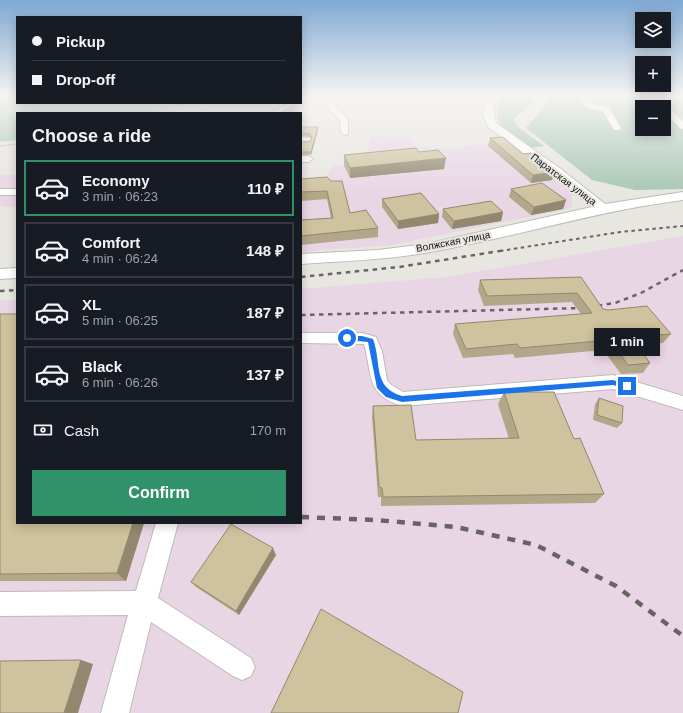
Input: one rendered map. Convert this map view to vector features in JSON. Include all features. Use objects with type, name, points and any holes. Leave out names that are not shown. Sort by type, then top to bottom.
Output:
[{"type":"main road","name":"Паратская улица","points":[[496,128],[557,172],[603,209]]},
{"type":"main road","name":"Волжская улица","points":[[302,258],[389,254],[470,239],[603,209],[683,196]]},
{"type":"main road","points":[[0,274],[16,273]]},
{"type":"street","points":[[0,192],[16,192]]},
{"type":"street","points":[[302,338],[362,338],[370,341],[380,386],[388,395],[402,399],[613,382],[683,403]]},
{"type":"street","points":[[115,713],[167,524]]},
{"type":"street","points":[[0,604],[144,603],[242,667]]},
{"type":"path","points":[[0,146],[16,144]]},
{"type":"shaded area","points":[[371,136],[412,137],[414,146],[443,149],[506,142],[572,192],[572,208],[392,245],[302,252],[302,182],[322,182],[334,166],[366,161]]},
{"type":"shaded area","points":[[0,175],[16,175],[16,207],[0,206]]},
{"type":"shaded area","points":[[683,236],[683,713],[0,713],[0,300],[16,300],[16,524],[302,524],[302,289],[447,277]]},
{"type":"green space","points":[[0,128],[16,128],[16,140],[0,142]]},
{"type":"green space","points":[[503,128],[519,128],[544,146],[528,148]]},
{"type":"green space","points":[[526,128],[635,128],[635,136],[671,136],[671,128],[683,128],[683,189],[635,190],[592,180]]},
{"type":"building","points":[[302,128],[318,128],[311,152],[302,152],[302,142],[310,141],[312,138],[310,134],[302,133]]},
{"type":"building","points":[[503,137],[523,154],[531,153],[555,172],[533,175],[490,138]]},
{"type":"building","points":[[416,148],[419,152],[438,150],[446,158],[350,168],[344,155]]},
{"type":"building","points":[[327,177],[331,181],[342,181],[350,213],[366,210],[378,228],[302,236],[302,220],[333,218],[327,191],[302,192],[302,179]]},
{"type":"building","points":[[542,183],[566,200],[534,207],[511,189]]},
{"type":"building","points":[[421,193],[439,214],[398,221],[382,199]]},
{"type":"building","points":[[491,201],[503,212],[454,221],[443,209]]},
{"type":"building","points":[[581,277],[603,309],[608,310],[647,306],[671,334],[630,337],[650,363],[628,365],[610,340],[520,348],[517,344],[466,349],[455,324],[592,313],[577,293],[487,296],[480,280]]},
{"type":"building","points":[[0,314],[16,314],[16,524],[133,524],[117,573],[0,574]]},
{"type":"building","points":[[504,392],[554,392],[574,439],[580,438],[604,494],[383,497],[382,488],[379,487],[373,406],[411,405],[416,440],[519,438]]},
{"type":"building","points":[[599,398],[623,406],[622,423],[597,415]]},
{"type":"building","points":[[231,524],[273,548],[236,611],[191,582]]},
{"type":"building","points":[[321,609],[463,692],[458,713],[271,713]]},
{"type":"building","points":[[81,660],[64,713],[0,713],[0,661]]},
{"type":"railway","points":[[500,251],[620,232],[683,226]]},
{"type":"railway","points":[[302,277],[399,267],[506,250]]},
{"type":"railway","points":[[302,315],[582,308],[615,303],[641,293],[683,270]]},
{"type":"railway","points":[[0,291],[16,290]]},
{"type":"railway","points":[[302,517],[376,520],[456,527],[536,545],[616,586],[683,636]]},
{"type":"route","points":[[347,338],[362,338],[370,341],[373,346],[380,386],[388,395],[402,399],[613,382],[627,386]]}]
